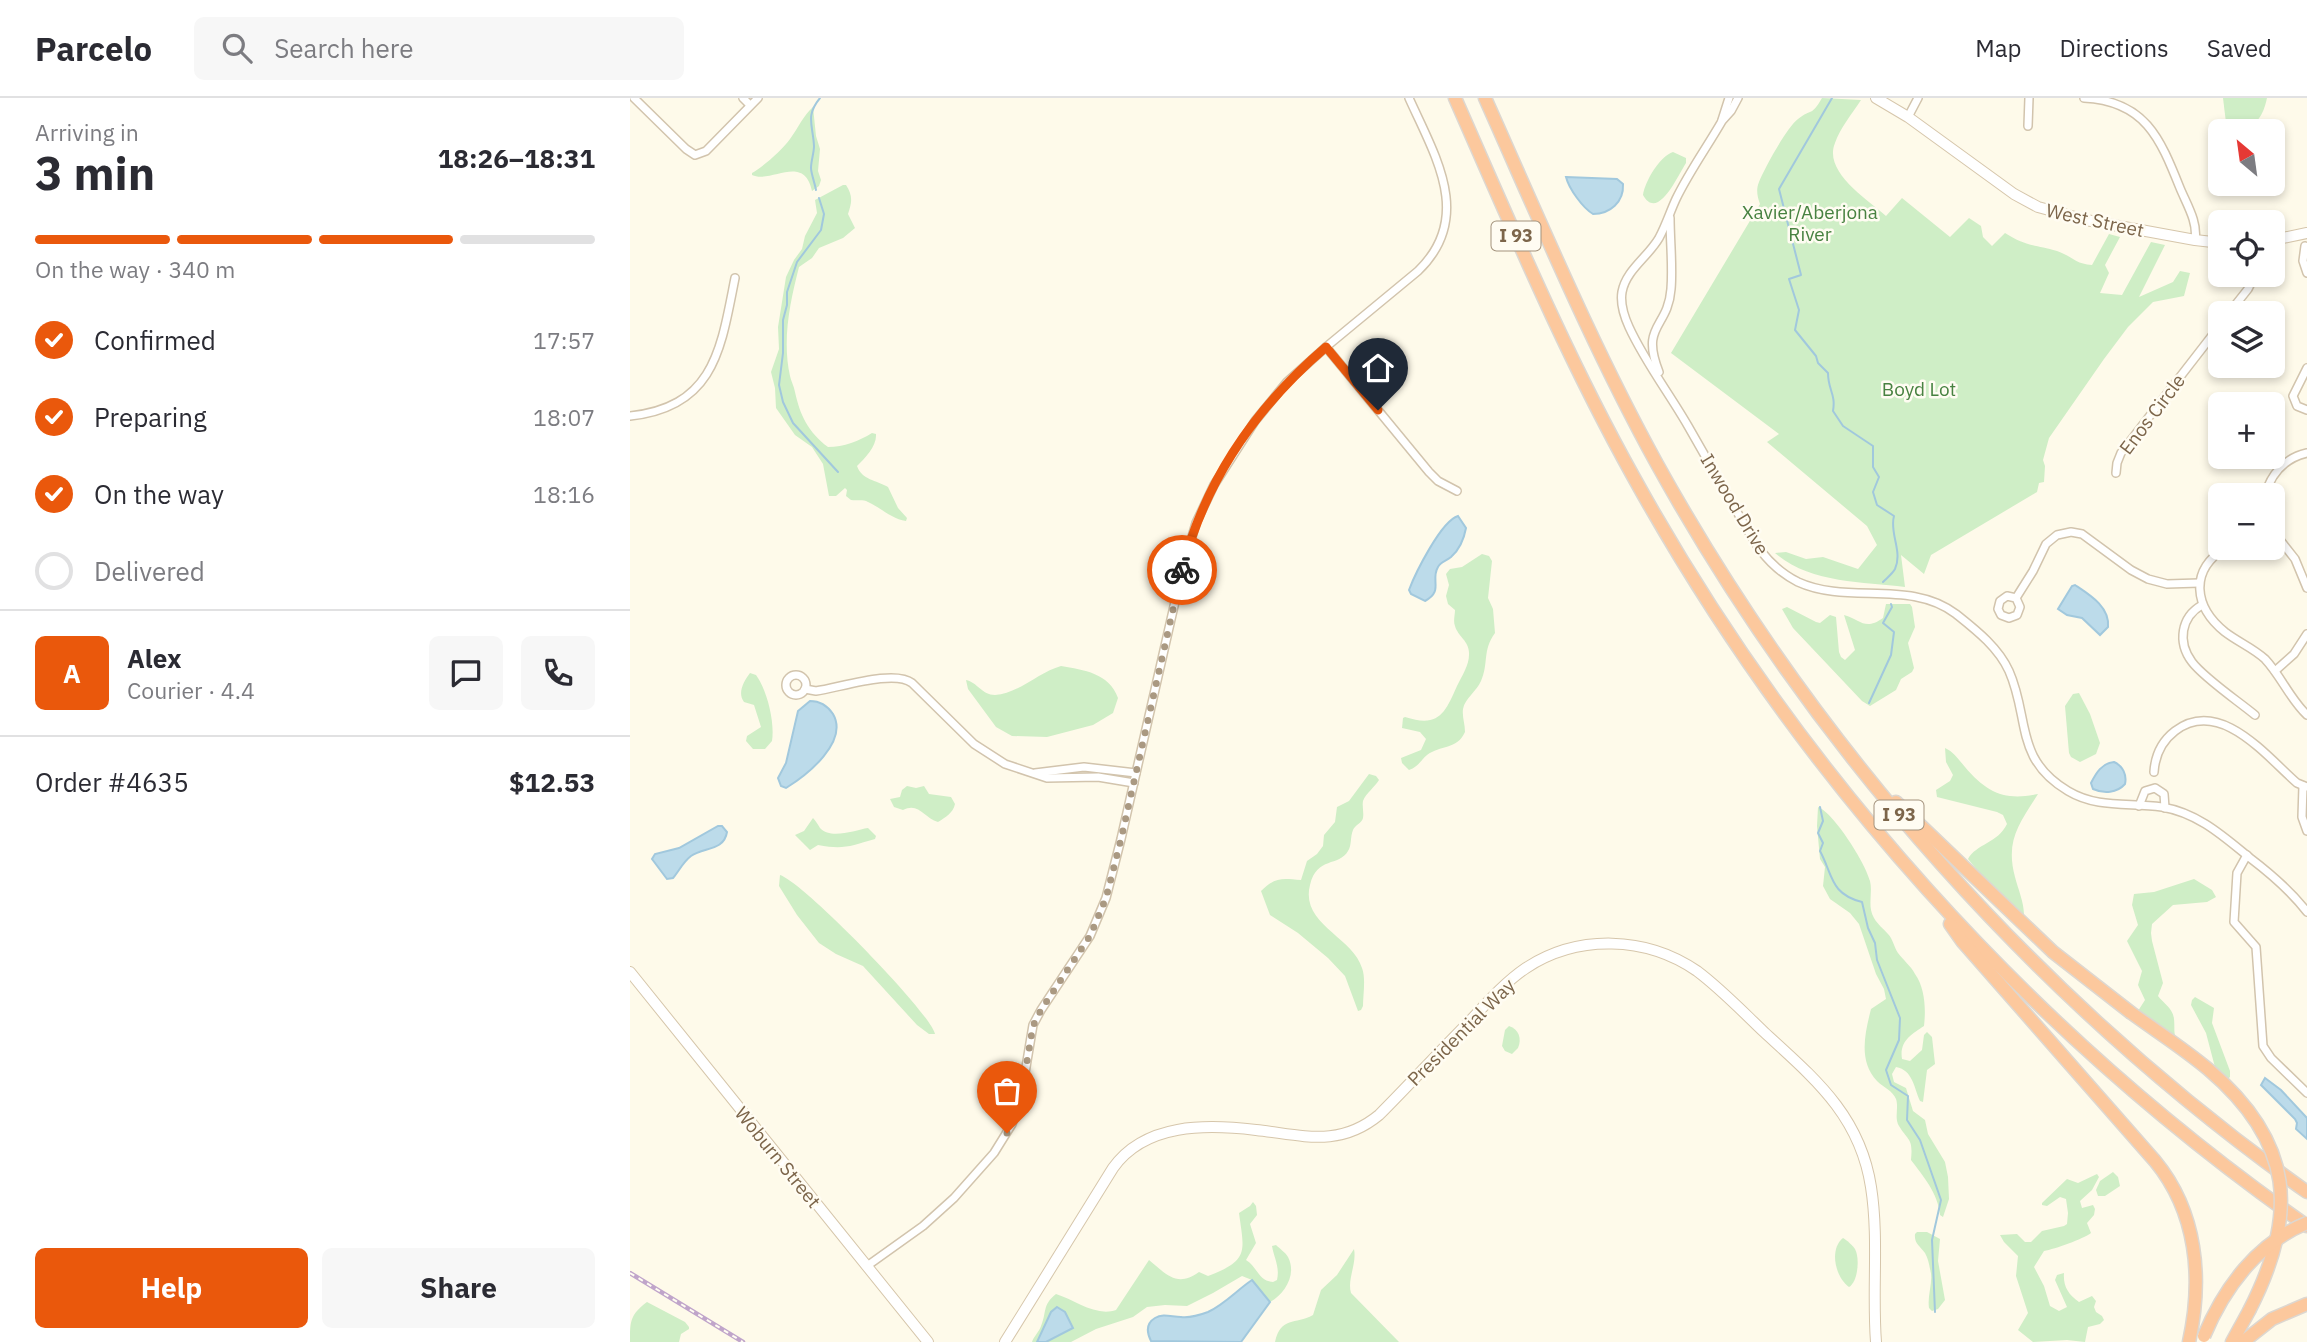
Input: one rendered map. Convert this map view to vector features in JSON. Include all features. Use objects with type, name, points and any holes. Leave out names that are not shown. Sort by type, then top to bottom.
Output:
[{"type":"highway","name":"I 93","points":[[1455,98],[1579,374],[1620,453],[1670,542],[1724,628],[1782,711],[1844,792],[1926,889],[2022,989],[2116,1076],[2203,1149],[2307,1225]]},
{"type":"highway","name":"I 93","points":[[1485,98],[1600,353],[1670,486],[1734,593],[1779,660],[1873,783],[1964,890],[2088,1013],[2201,1112],[2307,1192]]},
{"type":"highway","points":[[1873,783],[1913,816],[2053,952],[2199,1062],[2227,1086],[2253,1117],[2273,1154],[2281,1194],[2279,1234],[2268,1273],[2232,1342]]},
{"type":"highway","points":[[1926,889],[1962,942],[2174,1186],[2188,1220],[2195,1259],[2194,1315],[2189,1342]]},
{"type":"highway","points":[[2202,1339],[2220,1302],[2252,1260],[2275,1240],[2307,1225]]},
{"type":"highway","points":[[2243,1342],[2272,1319],[2307,1304]]},
{"type":"street","points":[[634,98],[686,149],[698,155],[706,151],[758,98]]},
{"type":"street","points":[[743,98],[750,105]]},
{"type":"street","points":[[867,1266],[946,1206],[985,1165],[1007,1133],[1021,1097],[1033,1026],[1083,948],[1102,910],[1121,839],[1182,571],[1200,511],[1228,461],[1262,411],[1287,383],[1326,347],[1423,266],[1434,252],[1444,231],[1448,208],[1445,184],[1409,98]]},
{"type":"street","name":"Inwood Drive","points":[[1722,121],[1729,98]]},
{"type":"street","name":"Inwood Drive","points":[[1738,98],[1679,194],[1651,250],[1627,278],[1622,297],[1629,327],[1643,355],[1664,385],[1757,546],[1773,564],[1793,579],[1815,587],[1829,591],[1914,596],[1949,609],[1989,642],[2005,663],[2015,689],[2026,741],[2032,755],[2045,772],[2063,788],[2089,801],[2165,808],[2211,826],[2282,884],[2307,912]]},
{"type":"street","name":"West Street","points":[[1876,98],[1908,117],[2007,190],[2038,207],[2086,220],[2208,242]]},
{"type":"street","points":[[1908,117],[1918,98]]},
{"type":"street","points":[[2028,98],[2028,126]]},
{"type":"street","points":[[2084,98],[2118,104],[2136,114],[2149,126],[2167,155],[2193,219],[2195,240]]},
{"type":"street","name":"Inwood Drive","points":[[1664,385],[1651,344],[1668,306],[1671,291],[1670,214]]},
{"type":"street","points":[[2285,238],[2304,234],[2306,247],[2303,261],[2307,274]]},
{"type":"street","points":[[630,416],[656,412],[671,405],[706,376],[720,347],[735,278]]},
{"type":"street","points":[[2238,301],[2249,287]]},
{"type":"street","name":"Enos Circle","points":[[2116,473],[2122,453],[2208,341]]},
{"type":"street","points":[[1326,347],[1429,472],[1438,481],[1457,491]]},
{"type":"street","points":[[2307,368],[2293,396],[2297,407],[2307,410]]},
{"type":"street","points":[[2270,483],[2283,465],[2307,453]]},
{"type":"street","points":[[2015,598],[2033,571],[2046,544],[2057,536],[2071,532],[2082,534],[2131,569],[2152,580],[2167,584],[2199,583]]},
{"type":"street","points":[[2285,546],[2295,559],[2307,588]]},
{"type":"street","points":[[2210,560],[2199,583],[2203,606],[2223,630],[2254,650],[2274,671],[2307,715]]},
{"type":"street","points":[[2203,606],[2192,613],[2184,625],[2184,642],[2188,655],[2197,667],[2255,715]]},
{"type":"street","points":[[2274,671],[2294,654],[2307,634]]},
{"type":"street","points":[[805,689],[824,690],[886,678],[904,678],[981,750],[1006,764],[1047,778],[1098,777],[1134,783]]},
{"type":"street","points":[[2154,772],[2159,750],[2171,735],[2188,724],[2213,721],[2236,730],[2305,787],[2301,812],[2307,831]]},
{"type":"street","points":[[1034,773],[1084,767],[1136,773]]},
{"type":"street","name":"Inwood Drive","points":[[2139,806],[2145,791],[2155,788],[2164,794],[2165,808]]},
{"type":"street","points":[[2248,855],[2237,873],[2234,922],[2256,947],[2262,1043],[2271,1058],[2307,1093]]},
{"type":"street","name":"Presidential Way","points":[[1005,1342],[1113,1168],[1124,1154],[1139,1142],[1162,1133],[1197,1128],[1243,1128],[1318,1138],[1338,1136],[1357,1129],[1379,1115],[1520,972],[1561,951],[1604,943],[1647,948],[1667,954],[1697,971],[1841,1108],[1858,1140],[1871,1188],[1874,1219],[1874,1342]]},
{"type":"street","name":"Woburn Street","points":[[630,972],[928,1342]]},
{"type":"green space","name":"Boyd Lot","points":[[1822,98],[1861,100],[1835,143],[1835,164],[1849,184],[1886,216],[1902,198],[1950,237],[1969,218],[1981,226],[1983,237],[1992,246],[2005,233],[2024,243],[2057,251],[2081,263],[2092,265],[2109,234],[2120,237],[2105,265],[2109,273],[2100,293],[2122,295],[2151,242],[2165,245],[2139,297],[2173,282],[2180,271],[2190,273],[2184,296],[2153,302],[2128,327],[2104,359],[2049,438],[2043,460],[2044,482],[2039,483],[2037,492],[1931,555],[1924,574],[1901,555],[1905,587],[1820,576],[1789,563],[1775,553],[1786,552],[1806,559],[1823,557],[1858,569],[1877,545],[1867,526],[1767,442],[1779,434],[1671,353],[1760,204],[1758,185],[1776,149],[1793,123],[1813,110]]},
{"type":"green space","points":[[2223,98],[2267,98],[2258,119],[2226,119]]},
{"type":"green space","points":[[813,107],[820,149],[819,186],[812,191],[808,180],[795,172],[760,177],[752,175],[787,143]]},
{"type":"green space","points":[[1673,152],[1686,158],[1686,163],[1667,194],[1655,203],[1649,202],[1643,195],[1647,183],[1658,164]]},
{"type":"green space","points":[[846,185],[850,192],[848,214],[855,228],[843,238],[819,248],[812,258],[799,267],[787,335],[790,376],[806,422],[828,447],[846,445],[872,433],[876,434],[873,447],[857,466],[866,477],[888,487],[898,508],[907,518],[906,521],[891,516],[866,501],[851,500],[846,496],[845,488],[836,496],[829,496],[823,464],[812,447],[795,435],[776,408],[771,372],[779,349],[778,327],[786,277],[802,249],[805,236],[817,213],[815,200]]},
{"type":"green space","points":[[1482,554],[1489,556],[1492,561],[1488,598],[1493,609],[1495,633],[1488,646],[1481,681],[1464,705],[1465,732],[1458,742],[1432,752],[1409,770],[1401,758],[1421,750],[1426,739],[1420,732],[1402,728],[1403,718],[1426,721],[1439,716],[1449,704],[1469,659],[1468,646],[1454,624],[1455,610],[1448,604],[1446,596],[1449,585],[1446,574],[1450,569],[1462,567]]},
{"type":"green space","points":[[1886,604],[1910,604],[1912,607],[1915,627],[1908,643],[1914,668],[1901,679],[1896,690],[1870,706],[1862,701],[1793,628],[1782,609],[1787,607],[1820,623],[1830,615],[1836,617],[1839,652],[1845,660],[1855,650],[1844,615],[1872,624],[1883,618]]},
{"type":"green space","points":[[1061,666],[1095,674],[1109,683],[1118,698],[1113,713],[1093,725],[1047,737],[1012,736],[996,727],[968,689],[966,680],[987,693],[1004,694]]},
{"type":"green space","points":[[750,673],[756,675],[760,681],[771,716],[772,741],[765,749],[753,749],[746,741],[747,736],[761,727],[754,705],[744,702],[741,695]]},
{"type":"green space","points":[[2079,693],[2100,743],[2096,754],[2080,762],[2069,753],[2065,706],[2073,694]]},
{"type":"green space","points":[[1945,748],[1981,783],[1997,793],[2016,796],[2038,794],[2025,814],[2013,842],[2012,864],[2024,915],[1982,876],[1968,859],[2003,830],[2007,824],[2003,815],[1937,797],[1936,790],[1950,781],[1953,775],[1946,762]]},
{"type":"green space","points":[[1369,774],[1379,780],[1363,801],[1363,818],[1353,830],[1349,849],[1344,856],[1323,866],[1313,876],[1309,898],[1320,920],[1349,947],[1362,968],[1363,1006],[1358,1011],[1345,976],[1298,933],[1270,915],[1261,891],[1276,881],[1301,880],[1307,861],[1323,846],[1324,835],[1335,822],[1337,807],[1349,801]]},
{"type":"green space","points":[[907,786],[924,786],[929,794],[951,797],[954,807],[938,822],[917,809],[903,810],[894,807],[890,799],[900,797]]},
{"type":"green space","points":[[1818,807],[1832,819],[1856,852],[1870,881],[1874,918],[1890,936],[1923,992],[1924,1026],[1904,1043],[1902,1059],[1910,1061],[1922,1050],[1927,1032],[1932,1037],[1935,1064],[1927,1070],[1923,1102],[1920,1101],[1906,1072],[1896,1067],[1892,1074],[1894,1082],[1906,1088],[1913,1111],[1925,1120],[1928,1134],[1945,1162],[1949,1199],[1943,1217],[1929,1185],[1911,1160],[1911,1144],[1898,1123],[1895,1096],[1877,1081],[1867,1065],[1865,1037],[1871,1009],[1886,999],[1859,924],[1850,913],[1830,899],[1823,886],[1825,867],[1820,859]]},
{"type":"green space","points":[[813,818],[825,832],[843,833],[868,828],[876,836],[875,839],[853,845],[818,845],[810,850],[795,835],[804,831]]},
{"type":"green space","points":[[780,875],[813,900],[865,949],[912,1001],[935,1034],[929,1034],[917,1025],[863,966],[819,943],[779,886]]},
{"type":"green space","points":[[2194,879],[2212,890],[2216,897],[2207,902],[2173,905],[2152,924],[2151,933],[2163,983],[2158,996],[2173,1015],[2177,1042],[2138,1011],[2145,1000],[2138,985],[2142,971],[2127,941],[2138,925],[2132,905],[2134,894],[2154,892]]},
{"type":"green space","points":[[2195,997],[2214,1008],[2212,1023],[2230,1071],[2228,1079],[2216,1071],[2206,1033],[2191,1005]]},
{"type":"green space","points":[[1509,1026],[1515,1029],[1520,1038],[1518,1048],[1512,1054],[1502,1046],[1505,1030]]},
{"type":"green space","points":[[2113,1172],[2118,1177],[2120,1186],[2105,1196],[2098,1196],[2096,1190],[2100,1181]]},
{"type":"green space","points":[[2097,1174],[2099,1177],[2092,1190],[2080,1201],[2082,1208],[2093,1205],[2095,1209],[2094,1215],[2087,1223],[2091,1233],[2069,1244],[2044,1251],[2034,1267],[2050,1306],[2059,1311],[2067,1307],[2055,1280],[2057,1275],[2064,1273],[2065,1286],[2069,1293],[2079,1302],[2092,1296],[2096,1301],[2096,1312],[2104,1320],[2088,1327],[2085,1342],[2033,1342],[2018,1330],[2028,1313],[2016,1276],[2018,1256],[2000,1235],[2017,1234],[2025,1242],[2031,1242],[2042,1231],[2064,1226],[2067,1224],[2068,1213],[2066,1199],[2060,1197],[2047,1206],[2042,1203],[2067,1179],[2078,1183]]},
{"type":"green space","points":[[1253,1202],[1257,1215],[1250,1224],[1256,1243],[1246,1260],[1264,1279],[1273,1282],[1277,1280],[1278,1271],[1272,1246],[1276,1245],[1284,1252],[1290,1263],[1290,1277],[1285,1289],[1270,1302],[1252,1280],[1242,1276],[1187,1306],[1147,1307],[1133,1317],[1096,1329],[1071,1342],[1032,1342],[1041,1326],[1047,1305],[1056,1294],[1093,1310],[1108,1312],[1116,1310],[1149,1260],[1166,1274],[1178,1279],[1191,1277],[1199,1272],[1208,1276],[1231,1265],[1241,1253],[1239,1213]]},
{"type":"green space","points":[[1917,1232],[1927,1232],[1940,1239],[1938,1261],[1945,1300],[1938,1309],[1932,1311],[1929,1308],[1931,1274],[1926,1255],[1915,1240]]},
{"type":"green space","points":[[1843,1238],[1855,1249],[1857,1258],[1856,1275],[1849,1287],[1840,1277],[1835,1256]]},
{"type":"green space","points":[[1354,1249],[1351,1293],[1399,1342],[1275,1342],[1285,1325],[1313,1315],[1321,1290],[1337,1275]]},
{"type":"green space","points":[[647,1302],[685,1322],[689,1327],[681,1334],[679,1342],[630,1342],[632,1319]]},
{"type":"water","points":[[1566,177],[1617,179],[1623,184],[1623,190],[1615,206],[1605,212],[1593,214],[1577,198]]},
{"type":"water","points":[[1458,516],[1466,528],[1459,548],[1439,565],[1434,593],[1425,601],[1411,594],[1409,590],[1437,537],[1451,520]]},
{"type":"water","points":[[2075,585],[2098,602],[2106,613],[2108,627],[2100,635],[2082,618],[2067,615],[2058,609]]},
{"type":"water","points":[[810,701],[823,704],[831,711],[836,725],[835,736],[823,757],[786,788],[781,786],[778,778],[786,763],[798,711]]},
{"type":"water","points":[[2114,762],[2124,771],[2125,784],[2110,792],[2093,789],[2091,783],[2097,772],[2106,764]]},
{"type":"water","points":[[722,826],[727,832],[722,843],[691,856],[673,878],[667,879],[652,859],[655,854],[679,848]]},
{"type":"water","points":[[2265,1078],[2281,1090],[2307,1118],[2307,1139],[2296,1129],[2295,1119],[2261,1085]]},
{"type":"water","points":[[1252,1280],[1270,1302],[1241,1342],[1151,1341],[1148,1329],[1155,1318],[1164,1315],[1187,1317],[1208,1312]]},
{"type":"water","points":[[1057,1307],[1065,1312],[1073,1328],[1046,1342],[1037,1342],[1051,1312]]},
{"type":"waterway","points":[[816,190],[811,168],[814,146],[811,116],[820,98]]},
{"type":"waterway","points":[[1832,98],[1779,189],[1801,275],[1789,279],[1799,310],[1795,330],[1828,373],[1833,411],[1843,426],[1873,446],[1873,467],[1879,477],[1873,492],[1877,505],[1894,516],[1893,529],[1898,556],[1894,571],[1883,582]]},
{"type":"waterway","points":[[819,198],[824,214],[821,230],[797,262],[787,292],[779,385],[783,402],[793,423],[838,472]]},
{"type":"waterway","points":[[1869,703],[1891,655],[1894,632],[1883,623],[1891,604]]},
{"type":"waterway","points":[[1820,807],[1823,821],[1818,833],[1823,843],[1820,851],[1838,889],[1862,902],[1868,928],[1875,943],[1877,960],[1900,1018],[1899,1040],[1886,1070],[1891,1085],[1908,1096],[1907,1120],[1920,1140],[1941,1200],[1932,1240],[1935,1312]]},
{"type":"railway","points":[[630,1273],[743,1342]]},
{"type":"way so far","points":[[1007,1133],[1021,1097],[1033,1026],[1090,936],[1106,898],[1182,570]]},
{"type":"route","points":[[1182,570],[1200,511],[1243,437],[1278,391],[1326,347],[1378,410]]},
{"type":"park label","name":"Xavier/Aberjona River","points":[[1810,223]]}]
